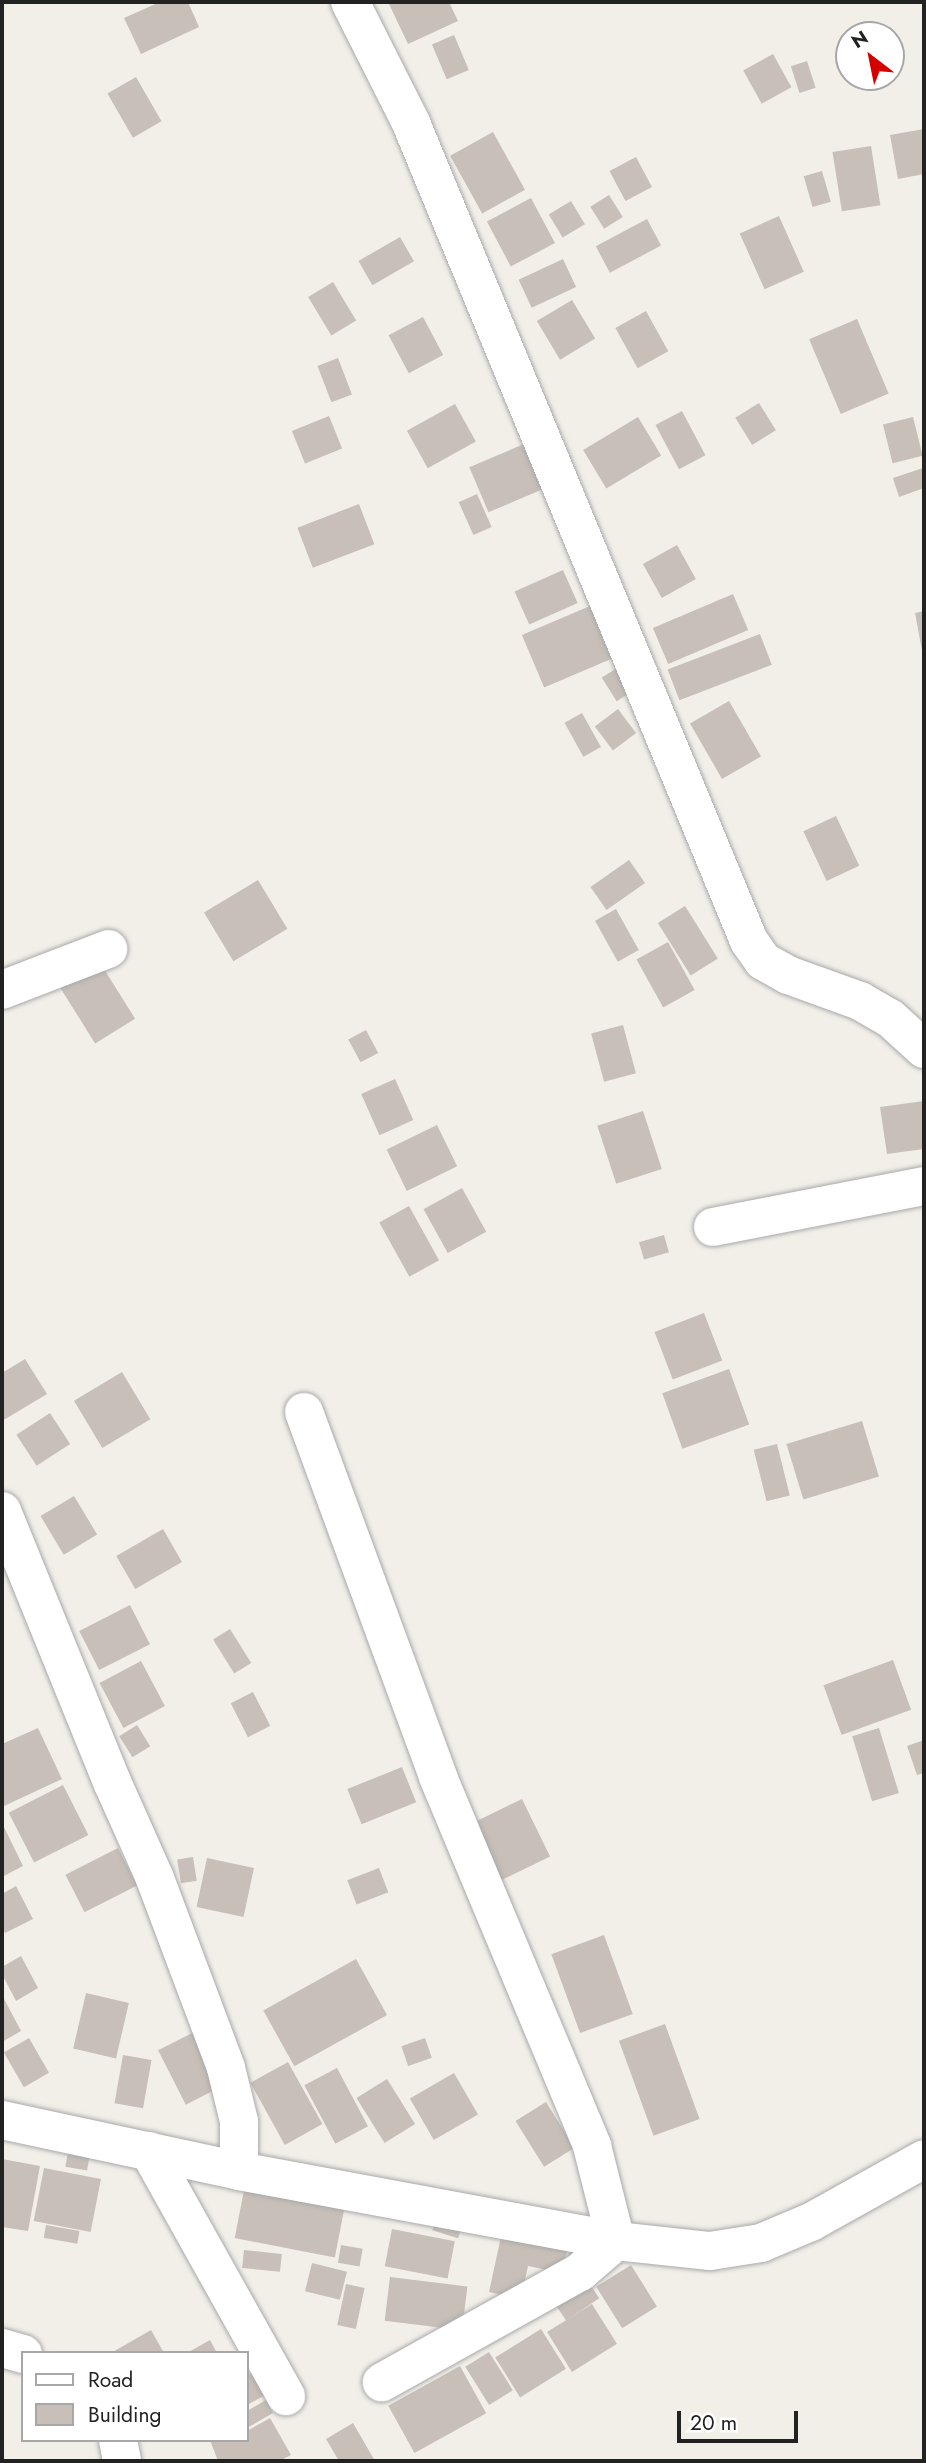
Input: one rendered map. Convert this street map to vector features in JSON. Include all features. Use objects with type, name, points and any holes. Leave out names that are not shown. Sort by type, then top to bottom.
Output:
[{"type":"street","points":[[350,2],[416,135],[606,589],[732,907],[749,941],[763,961],[788,975],[880,1012],[915,1038],[924,1049]]},
{"type":"street","points":[[2,990],[108,949]]},
{"type":"street","points":[[713,1227],[924,1186]]},
{"type":"street","points":[[304,1412],[438,1777],[592,2146],[616,2241]]},
{"type":"street","points":[[2,1511],[113,1784],[154,1876],[226,2068],[239,2121],[239,2171]]},
{"type":"street","points":[[2,2120],[239,2171],[616,2241],[710,2251],[761,2243],[810,2222],[924,2159]]},
{"type":"street","points":[[149,2151],[286,2396]]},
{"type":"street","points":[[382,2382],[580,2272],[616,2241]]},
{"type":"street","points":[[2,2348],[21,2353]]},
{"type":"street","points":[[118,2442],[122,2461]]},
{"type":"building","points":[[160,2],[188,2],[199,27],[141,54],[124,18]]},
{"type":"building","points":[[388,2],[449,2],[458,21],[408,44]]},
{"type":"building","points":[[454,35],[469,70],[447,79],[432,44]]},
{"type":"building","points":[[773,54],[791,87],[762,104],[743,70]]},
{"type":"building","points":[[807,61],[816,88],[799,93],[791,66]]},
{"type":"building","points":[[136,77],[162,121],[133,138],[107,94]]},
{"type":"building","points":[[924,129],[924,174],[898,179],[890,135]]},
{"type":"building","points":[[493,132],[525,190],[482,213],[450,156]]},
{"type":"building","points":[[871,146],[880,205],[842,211],[832,152]]},
{"type":"building","points":[[636,157],[652,187],[625,201],[610,171]]},
{"type":"building","points":[[822,171],[831,202],[813,207],[804,176]]},
{"type":"building","points":[[609,195],[623,217],[604,229],[590,207]]},
{"type":"building","points":[[531,198],[555,243],[511,267],[487,221]]},
{"type":"building","points":[[571,201],[585,224],[563,238],[549,214]]},
{"type":"building","points":[[779,216],[804,272],[765,289],[740,233]]},
{"type":"building","points":[[647,219],[661,245],[610,273],[596,246]]},
{"type":"building","points":[[400,237],[414,261],[372,285],[358,261]]},
{"type":"building","points":[[563,259],[576,287],[532,308],[519,280]]},
{"type":"building","points":[[333,282],[356,321],[331,336],[308,297]]},
{"type":"building","points":[[572,300],[595,339],[560,360],[537,321]]},
{"type":"building","points":[[646,311],[668,351],[638,368],[615,328]]},
{"type":"building","points":[[423,317],[443,355],[409,373],[389,335]]},
{"type":"building","points":[[857,319],[889,394],[841,414],[809,339]]},
{"type":"building","points":[[338,358],[352,394],[331,402],[317,366]]},
{"type":"building","points":[[759,403],[776,430],[752,445],[735,418]]},
{"type":"building","points":[[455,404],[476,442],[428,468],[407,431]]},
{"type":"building","points":[[682,411],[705,455],[679,469],[656,425]]},
{"type":"building","points":[[329,416],[342,448],[305,463],[292,431]]},
{"type":"building","points":[[638,417],[661,456],[606,489],[583,450]]},
{"type":"building","points":[[913,417],[923,456],[893,463],[883,424]]},
{"type":"building","points":[[531,441],[550,486],[488,512],[469,467]]},
{"type":"building","points":[[923,468],[924,488],[899,497],[893,478]]},
{"type":"building","points":[[477,494],[492,527],[473,535],[459,502]]},
{"type":"building","points":[[359,504],[374,544],[313,568],[297,528]]},
{"type":"building","points":[[677,545],[696,579],[662,598],[643,564]]},
{"type":"building","points":[[563,570],[578,603],[529,624],[515,592]]},
{"type":"building","points":[[733,594],[748,630],[668,664],[653,628]]},
{"type":"building","points":[[590,606],[612,658],[544,687],[522,635]]},
{"type":"building","points":[[924,611],[924,656],[923,656],[915,613]]},
{"type":"building","points":[[760,634],[772,665],[679,700],[668,669]]},
{"type":"building","points":[[617,668],[632,692],[617,701],[602,678]]},
{"type":"building","points":[[729,701],[761,756],[722,779],[690,724]]},
{"type":"building","points":[[618,709],[636,733],[613,750],[595,726]]},
{"type":"building","points":[[582,713],[601,747],[583,757],[565,723]]},
{"type":"building","points":[[836,816],[859,866],[827,881],[803,831]]},
{"type":"building","points":[[629,860],[645,883],[607,910],[590,887]]},
{"type":"building","points":[[258,880],[287,929],[233,961],[204,912]]},
{"type":"building","points":[[685,906],[718,959],[691,976],[658,923]]},
{"type":"building","points":[[616,909],[639,950],[618,962],[595,921]]},
{"type":"building","points":[[668,942],[695,990],[663,1008],[637,959]]},
{"type":"building","points":[[99,961],[135,1019],[95,1044],[59,986]]},
{"type":"building","points":[[623,1025],[636,1073],[604,1082],[591,1034]]},
{"type":"building","points":[[366,1030],[378,1053],[361,1062],[348,1039]]},
{"type":"building","points":[[395,1079],[413,1120],[380,1135],[361,1094]]},
{"type":"building","points":[[924,1101],[924,1149],[887,1154],[880,1107]]},
{"type":"building","points":[[643,1111],[662,1169],[616,1184],[597,1126]]},
{"type":"building","points":[[437,1125],[457,1166],[407,1191],[387,1150]]},
{"type":"building","points":[[462,1188],[486,1232],[448,1253],[424,1209]]},
{"type":"building","points":[[409,1206],[439,1260],[409,1277],[379,1222]]},
{"type":"building","points":[[664,1235],[669,1252],[644,1259],[639,1242]]},
{"type":"building","points":[[704,1313],[722,1361],[673,1380],[655,1332]]},
{"type":"building","points":[[25,1359],[47,1394],[2,1421],[2,1373]]},
{"type":"building","points":[[729,1369],[749,1424],[682,1449],[662,1393]]},
{"type":"building","points":[[122,1372],[150,1419],[102,1448],[74,1401]]},
{"type":"building","points":[[50,1413],[70,1444],[37,1466],[16,1435]]},
{"type":"building","points":[[862,1421],[879,1476],[803,1500],[786,1444]]},
{"type":"building","points":[[777,1444],[790,1495],[767,1501],[754,1450]]},
{"type":"building","points":[[74,1496],[97,1535],[64,1555],[41,1516]]},
{"type":"building","points":[[163,1529],[182,1562],[135,1589],[116,1556]]},
{"type":"building","points":[[130,1605],[150,1644],[99,1670],[79,1631]]},
{"type":"building","points":[[230,1629],[251,1663],[234,1674],[213,1640]]},
{"type":"building","points":[[893,1660],[911,1710],[842,1735],[823,1685]]},
{"type":"building","points":[[141,1661],[165,1706],[123,1728],[100,1683]]},
{"type":"building","points":[[253,1692],[270,1726],[248,1737],[231,1703]]},
{"type":"building","points":[[137,1725],[150,1746],[132,1757],[119,1736]]},
{"type":"building","points":[[38,1728],[62,1779],[4,1806],[2,1744]]},
{"type":"building","points":[[879,1728],[899,1793],[872,1801],[852,1736]]},
{"type":"building","points":[[924,1740],[924,1773],[917,1775],[907,1746]]},
{"type":"building","points":[[402,1767],[416,1802],[362,1824],[347,1789]]},
{"type":"building","points":[[63,1785],[88,1835],[34,1863],[9,1813]]},
{"type":"building","points":[[522,1799],[550,1857],[500,1881],[472,1824]]},
{"type":"building","points":[[2,1823],[23,1866],[2,1877]]},
{"type":"building","points":[[118,1848],[137,1885],[84,1912],[65,1875]]},
{"type":"building","points":[[193,1857],[197,1881],[181,1883],[177,1860]]},
{"type":"building","points":[[207,1858],[254,1868],[244,1917],[197,1907]]},
{"type":"building","points":[[379,1868],[388,1892],[357,1904],[347,1880]]},
{"type":"building","points":[[16,1886],[33,1919],[5,1933],[2,1926],[2,1894]]},
{"type":"building","points":[[604,1935],[633,2014],[580,2033],[551,1954]]},
{"type":"building","points":[[21,1956],[38,1988],[16,2001],[2,1974],[2,1967]]},
{"type":"building","points":[[356,1959],[387,2015],[294,2066],[263,2010]]},
{"type":"building","points":[[86,1993],[129,2003],[116,2058],[73,2049]]},
{"type":"building","points":[[2,1995],[21,2031],[2,2042]]},
{"type":"building","points":[[665,2024],[700,2119],[653,2136],[619,2041]]},
{"type":"building","points":[[200,2029],[228,2083],[186,2105],[158,2050]]},
{"type":"building","points":[[29,2038],[49,2073],[24,2087],[4,2052]]},
{"type":"building","points":[[425,2038],[432,2058],[408,2066],[401,2046]]},
{"type":"building","points":[[123,2055],[152,2060],[143,2108],[114,2103]]},
{"type":"building","points":[[288,2062],[322,2124],[285,2145],[250,2083]]},
{"type":"building","points":[[337,2068],[368,2126],[335,2144],[304,2085]]},
{"type":"building","points":[[454,2073],[478,2115],[434,2140],[410,2098]]},
{"type":"building","points":[[387,2079],[415,2124],[385,2143],[356,2098]]},
{"type":"building","points":[[546,2102],[575,2148],[544,2167],[515,2121]]},
{"type":"building","points":[[68,2152],[90,2156],[87,2171],[65,2167]]},
{"type":"building","points":[[2,2159],[40,2166],[28,2231],[2,2227]]},
{"type":"building","points":[[44,2168],[101,2179],[91,2232],[34,2221]]},
{"type":"building","points":[[245,2185],[345,2204],[335,2257],[235,2238]]},
{"type":"building","points":[[437,2215],[463,2223],[458,2238],[432,2230]]},
{"type":"building","points":[[46,2225],[79,2231],[77,2244],[44,2238]]},
{"type":"building","points":[[392,2229],[455,2241],[448,2279],[385,2266]]},
{"type":"building","points":[[502,2232],[568,2246],[562,2273],[528,2266],[521,2299],[489,2292]]},
{"type":"building","points":[[341,2245],[363,2249],[360,2267],[338,2263]]},
{"type":"building","points":[[244,2250],[282,2254],[280,2272],[242,2268]]},
{"type":"building","points":[[312,2263],[347,2272],[340,2300],[305,2291]]},
{"type":"building","points":[[631,2265],[657,2307],[622,2328],[596,2287]]},
{"type":"building","points":[[390,2277],[467,2287],[462,2330],[385,2321]]},
{"type":"building","points":[[587,2280],[599,2298],[566,2321],[554,2302]]},
{"type":"building","points":[[346,2284],[365,2288],[356,2329],[337,2325]]},
{"type":"building","points":[[592,2304],[617,2344],[572,2372],[547,2332]]},
{"type":"building","points":[[541,2329],[566,2369],[520,2397],[495,2358]]},
{"type":"building","points":[[151,2330],[163,2351],[114,2351]]},
{"type":"building","points":[[210,2340],[216,2351],[191,2351]]},
{"type":"building","points":[[489,2352],[513,2390],[489,2405],[465,2367]]},
{"type":"building","points":[[460,2366],[486,2413],[414,2453],[388,2406]]},
{"type":"building","points":[[253,2372],[267,2394],[248,2404],[248,2374]]},
{"type":"building","points":[[266,2400],[273,2413],[248,2427],[248,2410]]},
{"type":"building","points":[[270,2418],[291,2455],[279,2461],[218,2461],[211,2442],[248,2442],[248,2430]]},
{"type":"building","points":[[353,2423],[375,2461],[339,2461],[326,2439]]}]
